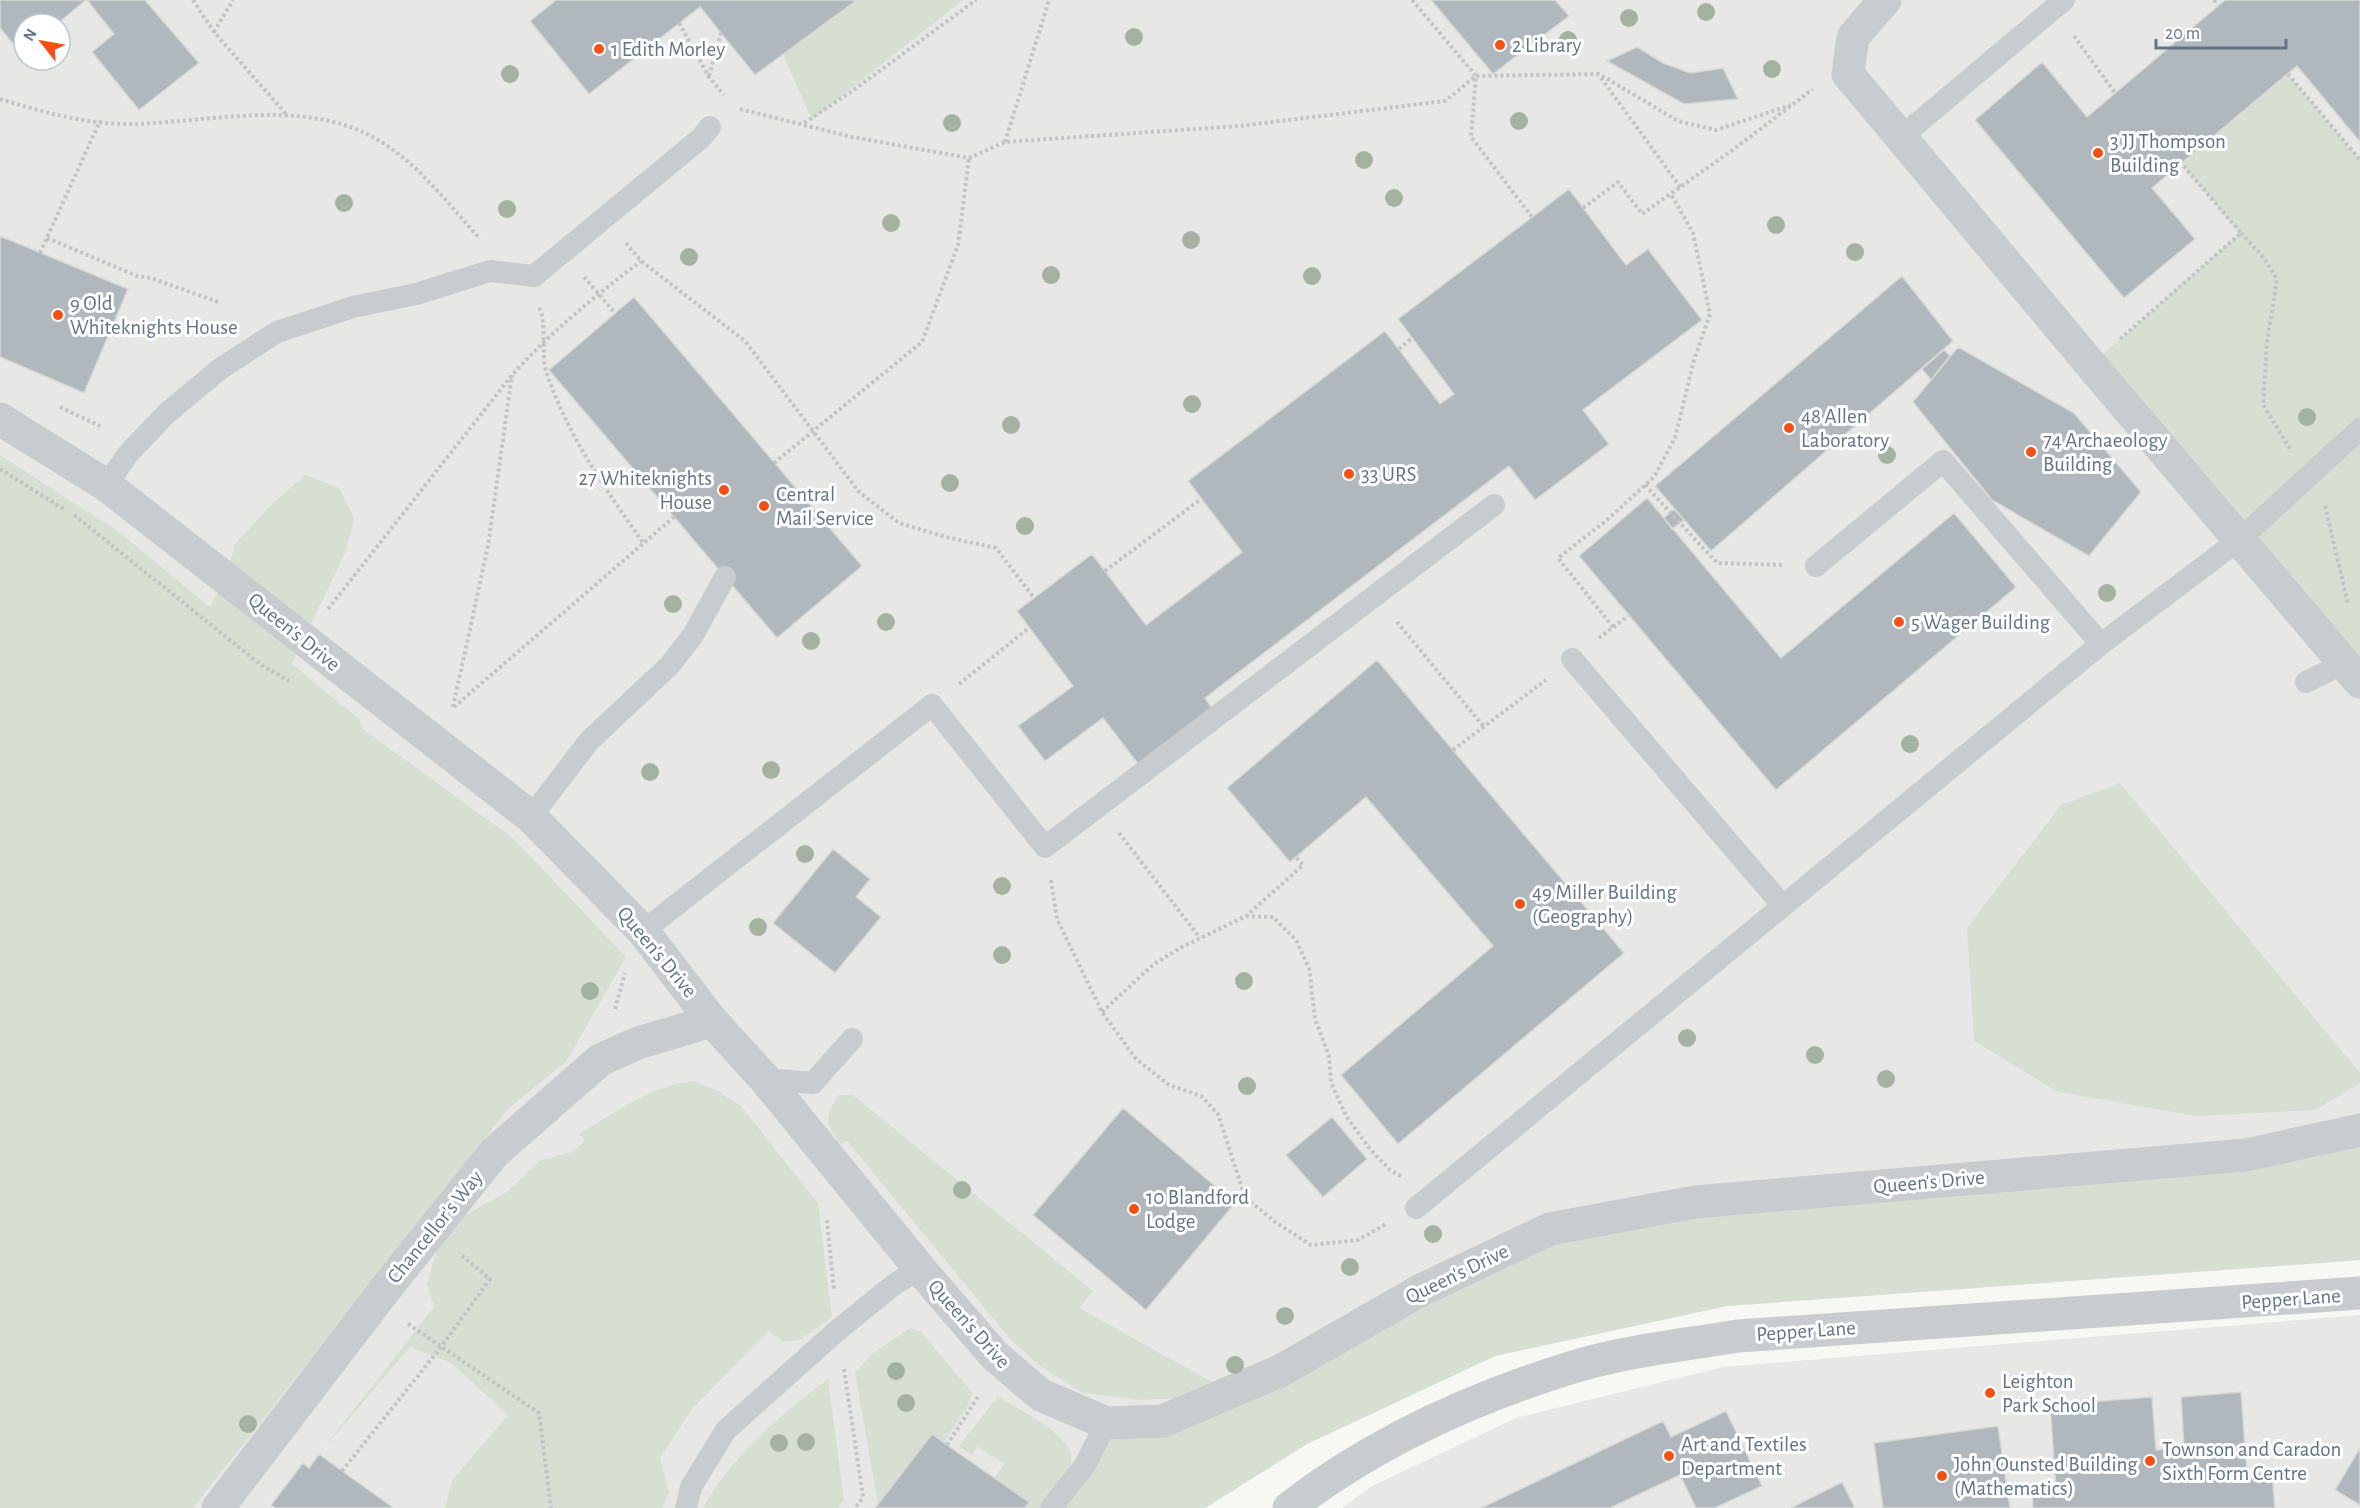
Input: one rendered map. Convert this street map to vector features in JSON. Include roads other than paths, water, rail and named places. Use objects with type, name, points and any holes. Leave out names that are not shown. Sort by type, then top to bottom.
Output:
[{"type":"street","points":[[1885,0],[1853,37],[1848,74],[2352,672]]},
{"type":"street","name":"Queen's Drive","points":[[0,419],[106,485],[531,818],[643,931],[712,1021],[765,1079],[994,1356],[1041,1395],[1106,1423],[1164,1421],[1280,1371],[1421,1290],[1550,1229],[1695,1202],[2246,1155],[2360,1130]]},
{"type":"street","name":"Chancellor's Way","points":[[218,1508],[387,1287],[494,1154],[600,1060],[638,1043],[712,1021]]},
{"type":"street","name":"Pepper Lane","points":[[1289,1508],[1372,1453],[1462,1407],[1574,1367],[1643,1352],[1738,1336],[2360,1293]]},
{"type":"lane","points":[[1900,138],[2064,0]]},
{"type":"lane","points":[[106,485],[129,453],[166,414],[220,369],[277,332],[353,307],[416,294],[490,271],[534,276],[701,138],[710,127]]},
{"type":"lane","points":[[1424,1201],[2101,644],[2239,540],[2360,429]]},
{"type":"lane","points":[[1816,566],[1943,460],[2101,644]]},
{"type":"lane","points":[[643,931],[932,705],[1045,847],[1494,505]]},
{"type":"lane","points":[[531,818],[566,768],[589,741],[670,665],[693,636],[725,577]]},
{"type":"lane","points":[[1572,659],[1783,906]]},
{"type":"lane","points":[[2306,682],[2352,672]]},
{"type":"lane","points":[[765,1079],[813,1083],[852,1039]]},
{"type":"lane","points":[[686,1508],[691,1487],[726,1430],[838,1330],[896,1283],[920,1269]]},
{"type":"lane","points":[[1051,1508],[1085,1465],[1106,1423]]},
{"type":"place","name":"2 Library","points":[[1500,45]]},
{"type":"place","name":"1 Edith Morley","points":[[599,49]]},
{"type":"place","name":"3 JJ Thompson Building","points":[[2098,153]]},
{"type":"place","name":"9 Old Whiteknights House","points":[[58,315]]},
{"type":"place","name":"48 Allen Laboratory","points":[[1789,428]]},
{"type":"place","name":"74 Archaeology Building","points":[[2031,452]]},
{"type":"place","name":"33 URS","points":[[1349,474]]},
{"type":"place","name":"27 Whiteknights House","points":[[724,490]]},
{"type":"place","name":"Central Mail Service","points":[[764,506]]},
{"type":"place","name":"5 Wager Building","points":[[1899,622]]},
{"type":"place","name":"49 Miller Building (Geography)","points":[[1520,904]]},
{"type":"place","name":"10 Blandford Lodge","points":[[1134,1209]]},
{"type":"place","name":"Leighton Park School","points":[[1990,1393]]},
{"type":"place","name":"Art and Textiles Department","points":[[1669,1456]]},
{"type":"place","name":"Townson and Caradon Sixth Form Centre","points":[[2150,1461]]},
{"type":"place","name":"John Ounsted Building (Mathematics)","points":[[1942,1476]]}]
